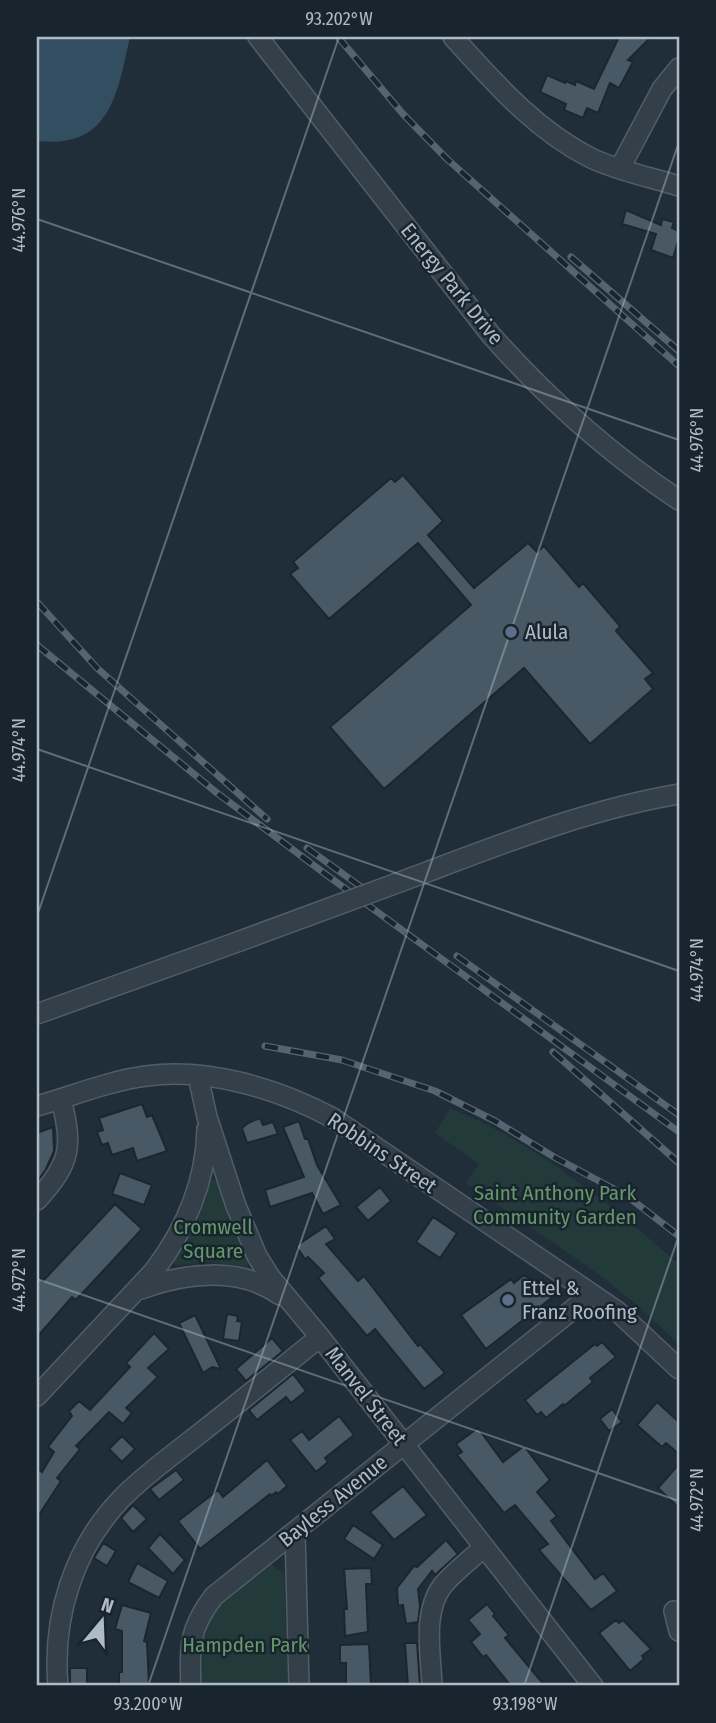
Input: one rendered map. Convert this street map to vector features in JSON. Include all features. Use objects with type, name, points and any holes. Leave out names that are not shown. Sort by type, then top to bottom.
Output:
[{"type":"street","name":"Energy Park Drive","points":[[258,37],[434,263],[523,371],[598,441],[679,500]]},
{"type":"street","points":[[453,37],[510,99],[541,126],[593,159],[679,186]]},
{"type":"street","points":[[620,168],[662,89],[679,68]]},
{"type":"street","points":[[37,1014],[556,824],[679,794]]},
{"type":"street","name":"Robbins Street","points":[[37,1106],[144,1076],[173,1074],[242,1084],[304,1103],[333,1118],[617,1311],[679,1368]]},
{"type":"street","name":"Manvel Street","points":[[198,1076],[207,1117],[245,1232],[257,1256],[288,1301],[320,1337],[593,1686]]},
{"type":"street","points":[[37,1200],[54,1181],[66,1160],[68,1132],[61,1099]]},
{"type":"street","points":[[37,1396],[154,1271],[172,1248],[187,1216],[204,1161],[207,1117]]},
{"type":"street","points":[[133,1292],[186,1276],[208,1274],[251,1281],[271,1289],[288,1301]]},
{"type":"street","name":"Bayless Avenue","points":[[191,1686],[194,1626],[214,1596],[592,1294]]},
{"type":"street","points":[[58,1686],[57,1645],[66,1595],[75,1568],[108,1513],[140,1482],[320,1337]]},
{"type":"street","points":[[295,1532],[299,1686]]},
{"type":"street","points":[[432,1686],[430,1613],[444,1584],[483,1548]]},
{"type":"street","points":[[674,1611],[679,1631]]},
{"type":"green space","name":"Saint Anthony Park Community Garden","points":[[450,1108],[512,1139],[570,1176],[679,1264],[679,1344],[597,1273],[466,1183],[479,1164],[435,1133]]},
{"type":"green space","name":"Cromwell Square","points":[[213,1179],[217,1181],[230,1225],[249,1262],[247,1268],[210,1262],[175,1264],[174,1260],[197,1223]]},
{"type":"green space","name":"Hampden Park","points":[[271,1564],[284,1574],[288,1686],[202,1686],[203,1644],[213,1615],[234,1591],[265,1565]]},
{"type":"water","points":[[37,37],[130,37],[114,97],[96,127],[81,136],[62,141],[37,141]]},
{"type":"building","points":[[619,37],[651,37],[628,60],[633,62],[619,88],[610,83],[598,113],[587,108],[583,118],[564,110],[566,104],[540,92],[547,75],[565,83],[566,81],[575,85],[576,81],[594,89]]},
{"type":"building","points":[[626,210],[661,225],[662,219],[674,222],[672,228],[679,231],[679,238],[673,258],[651,250],[656,234],[622,224]]},
{"type":"building","points":[[403,475],[443,521],[428,535],[474,588],[528,543],[537,552],[544,546],[579,587],[583,583],[620,626],[616,631],[653,673],[645,679],[653,689],[590,744],[524,668],[384,789],[330,727],[471,605],[418,543],[329,619],[290,574],[298,568],[293,562],[391,478],[395,482]]},
{"type":"building","points":[[142,1104],[147,1117],[152,1115],[167,1151],[137,1161],[133,1148],[112,1155],[108,1143],[102,1145],[97,1132],[103,1130],[99,1118]]},
{"type":"building","points":[[260,1118],[263,1125],[273,1122],[278,1134],[247,1143],[242,1128]]},
{"type":"building","points":[[299,1121],[317,1165],[341,1205],[323,1214],[312,1193],[270,1207],[265,1190],[304,1177],[283,1127]]},
{"type":"building","points":[[53,1127],[54,1151],[37,1182],[37,1133]]},
{"type":"building","points":[[120,1173],[152,1185],[144,1205],[112,1194]]},
{"type":"building","points":[[380,1187],[391,1201],[368,1221],[356,1207]]},
{"type":"building","points":[[115,1204],[142,1229],[76,1300],[72,1297],[37,1337],[37,1275],[43,1281]]},
{"type":"building","points":[[433,1217],[457,1233],[440,1258],[416,1242]]},
{"type":"building","points":[[326,1226],[335,1239],[326,1244],[358,1281],[364,1276],[418,1346],[420,1344],[445,1373],[424,1389],[375,1329],[367,1336],[318,1278],[324,1273],[308,1257],[305,1259],[296,1246]]},
{"type":"building","points":[[524,1275],[554,1296],[486,1349],[461,1315],[511,1279],[514,1283]]},
{"type":"building","points":[[227,1314],[238,1316],[237,1321],[242,1322],[239,1341],[223,1339]]},
{"type":"building","points":[[195,1315],[221,1369],[212,1367],[203,1373],[179,1323]]},
{"type":"building","points":[[154,1333],[169,1349],[148,1368],[158,1377],[126,1408],[132,1413],[123,1424],[109,1412],[76,1446],[80,1449],[57,1478],[61,1481],[37,1518],[37,1468],[42,1472],[54,1452],[48,1447],[72,1416],[69,1411],[79,1401],[90,1410],[130,1367],[126,1363]]},
{"type":"building","points":[[272,1338],[283,1351],[246,1381],[236,1369]]},
{"type":"building","points":[[602,1342],[616,1357],[590,1378],[593,1382],[564,1406],[563,1404],[546,1418],[541,1412],[537,1415],[525,1400],[595,1344],[597,1346]]},
{"type":"building","points":[[293,1374],[306,1391],[291,1403],[286,1397],[257,1420],[249,1410]]},
{"type":"building","points":[[657,1402],[679,1422],[679,1454],[666,1443],[662,1447],[637,1425]]},
{"type":"building","points":[[612,1409],[622,1422],[609,1431],[600,1419]]},
{"type":"building","points":[[339,1416],[354,1435],[325,1458],[328,1462],[316,1472],[290,1440],[302,1431],[309,1440]]},
{"type":"building","points":[[478,1428],[503,1462],[524,1446],[550,1480],[537,1492],[557,1516],[551,1521],[595,1579],[603,1573],[617,1591],[591,1610],[539,1550],[548,1544],[515,1505],[504,1513],[457,1455],[462,1452],[456,1444]]},
{"type":"building","points":[[122,1436],[135,1449],[122,1462],[109,1449]]},
{"type":"building","points":[[267,1460],[287,1486],[278,1494],[270,1494],[200,1549],[178,1521],[218,1490],[223,1497]]},
{"type":"building","points":[[679,1464],[679,1508],[658,1488]]},
{"type":"building","points":[[176,1470],[184,1480],[159,1500],[150,1489]]},
{"type":"building","points":[[403,1486],[427,1515],[394,1540],[370,1512]]},
{"type":"building","points":[[133,1505],[147,1519],[133,1532],[121,1518]]},
{"type":"building","points":[[353,1525],[383,1545],[374,1559],[344,1539]]},
{"type":"building","points":[[160,1534],[185,1560],[173,1574],[148,1548]]},
{"type":"building","points":[[446,1540],[458,1554],[435,1575],[432,1571],[418,1589],[418,1622],[406,1624],[403,1605],[398,1606],[397,1588],[414,1566],[417,1567]]},
{"type":"building","points":[[103,1543],[116,1551],[107,1566],[94,1558]]},
{"type":"building","points":[[137,1563],[168,1581],[159,1598],[128,1582]]},
{"type":"building","points":[[371,1568],[372,1584],[366,1584],[368,1632],[345,1636],[344,1609],[347,1609],[344,1569]]},
{"type":"building","points":[[487,1604],[509,1635],[505,1638],[545,1686],[511,1686],[486,1655],[483,1657],[471,1642],[480,1634],[468,1620]]},
{"type":"building","points":[[122,1605],[151,1613],[144,1641],[147,1642],[149,1686],[119,1686],[119,1672],[122,1672],[122,1631],[115,1629]]},
{"type":"building","points":[[616,1620],[619,1623],[623,1620],[651,1649],[630,1671],[599,1633]]},
{"type":"building","points":[[405,1643],[417,1643],[420,1686],[408,1686]]},
{"type":"building","points":[[369,1644],[371,1686],[346,1686],[346,1663],[340,1663],[340,1645]]},
{"type":"building","points":[[70,1668],[87,1668],[87,1686],[70,1686]]},
{"type":"railway","points":[[338,37],[403,114],[447,159],[679,366]]},
{"type":"railway","points":[[571,257],[679,351]]},
{"type":"railway","points":[[37,602],[97,668],[267,819]]},
{"type":"railway","points":[[37,645],[217,793],[679,1132]]},
{"type":"railway","points":[[307,848],[375,897]]},
{"type":"railway","points":[[457,956],[679,1115]]},
{"type":"railway","points":[[265,1046],[342,1060],[435,1091],[495,1121],[554,1157],[627,1196],[679,1236]]},
{"type":"railway","points":[[553,1052],[679,1163]]},
{"type":"place","name":"Alula","points":[[511,632]]},
{"type":"place","name":"Ettel & Franz Roofing","points":[[508,1300]]}]
